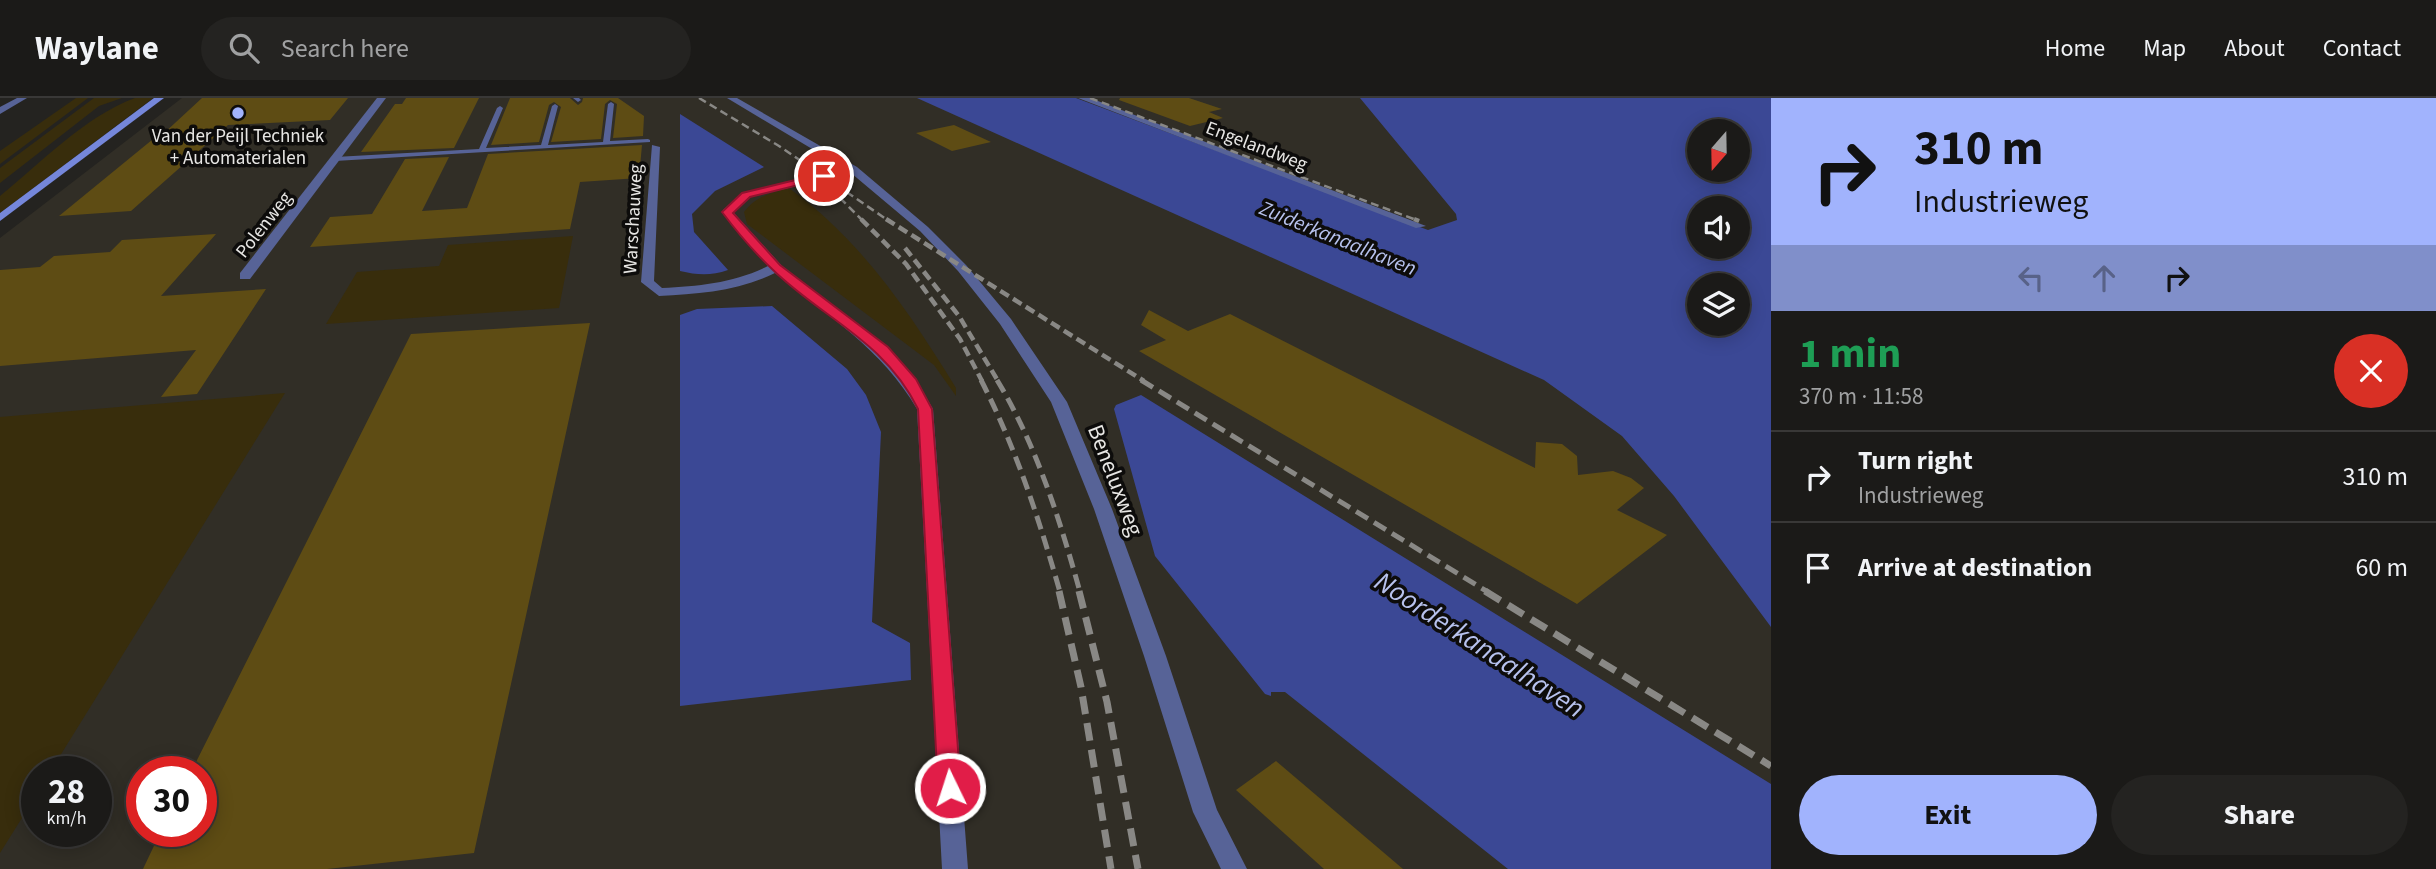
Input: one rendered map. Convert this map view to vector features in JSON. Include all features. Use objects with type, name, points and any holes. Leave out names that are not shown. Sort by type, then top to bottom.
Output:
[{"type":"main road","points":[[0,218],[160,98]]},
{"type":"street","points":[[0,111],[23,98]]},
{"type":"street","name":"Polenweg","points":[[245,276],[382,98]]},
{"type":"street","name":"Beneluxweg","points":[[731,98],[853,169],[924,229],[962,268],[1006,322],[1059,402],[1103,509],[1156,656],[1205,812],[1234,869]]},
{"type":"street","name":"Engelandweg","points":[[1082,98],[1420,226]]},
{"type":"street","name":"Warschauweg","points":[[652,144],[647,282],[659,292],[705,290],[754,279],[776,267]]},
{"type":"street","points":[[853,169],[746,195],[727,212],[776,267],[883,350],[911,382],[925,409],[955,869]]},
{"type":"lane","points":[[606,143],[611,104]]},
{"type":"lane","points":[[544,147],[555,106]]},
{"type":"lane","points":[[481,151],[500,108]]},
{"type":"lane","points":[[335,159],[606,143],[652,144]]},
{"type":"shaded area","points":[[76,98],[88,98],[0,164],[0,151]]},
{"type":"shaded area","points":[[94,98],[122,98],[99,106],[0,183],[0,168]]},
{"type":"shaded area","points":[[135,98],[153,98],[0,213],[0,196],[48,155],[81,128],[116,106]]},
{"type":"shaded area","points":[[182,98],[1428,98],[1687,240],[1687,259],[1750,259],[1750,246],[1771,245],[1771,869],[0,869],[0,238]]},
{"type":"shaded area","points":[[789,188],[839,231],[883,280],[939,360],[956,388],[956,396],[934,365],[747,224],[744,212],[754,202]]},
{"type":"shaded area","points":[[573,236],[559,308],[326,324],[357,272],[439,266],[448,245]]},
{"type":"shaded area","points":[[285,393],[60,756],[21,756],[21,820],[0,853],[0,417]]},
{"type":"water","name":"Zuiderkanaalhaven","points":[[917,98],[1076,98],[1428,230],[1457,220],[1456,214],[1360,98],[1771,98],[1771,627],[1674,496],[1622,436],[1544,380]]},
{"type":"water","points":[[680,114],[764,167],[715,191],[692,214],[694,232],[728,270],[722,272],[704,274],[680,271]]},
{"type":"water","points":[[772,306],[847,369],[866,395],[881,432],[872,622],[910,643],[911,680],[680,706],[680,315],[697,309]]},
{"type":"water","name":"Noorderkanaalhaven","points":[[1141,395],[1771,784],[1771,869],[1508,869],[1285,692],[1271,692],[1271,696],[1265,694],[1155,556],[1114,409],[1116,405]]},
{"type":"building","points":[[202,98],[348,98],[330,120],[228,125],[131,211],[59,216],[158,135],[162,135]]},
{"type":"building","points":[[406,98],[479,98],[454,148],[361,152],[395,104],[402,104]]},
{"type":"building","points":[[510,98],[570,98],[578,105],[583,98],[618,98],[644,116],[643,136],[613,138],[617,104],[610,100],[605,104],[601,139],[551,142],[561,107],[554,102],[549,105],[539,142],[491,145]]},
{"type":"building","points":[[1189,98],[1222,109],[1209,112],[1223,118],[1190,126],[1119,100]]},
{"type":"building","points":[[954,125],[991,142],[952,151],[916,133]]},
{"type":"building","points":[[642,145],[639,178],[580,182],[570,229],[310,247],[330,217],[372,214],[405,159],[449,157],[422,211],[467,208],[488,154]]},
{"type":"building","points":[[216,234],[161,296],[266,289],[197,394],[161,397],[196,350],[0,366],[0,270],[40,267],[54,256],[110,252],[122,240]]},
{"type":"building","points":[[1149,310],[1188,331],[1230,314],[1535,468],[1536,442],[1562,444],[1577,456],[1578,475],[1613,471],[1631,478],[1644,488],[1617,510],[1667,535],[1577,604],[1139,351],[1166,340],[1141,325]]},
{"type":"building","points":[[590,323],[474,853],[327,869],[143,869],[153,847],[217,847],[217,756],[199,756],[411,334]]},
{"type":"building","points":[[1276,761],[1403,869],[1324,869],[1236,790]]},
{"type":"railway","points":[[699,98],[779,146],[887,220]]},
{"type":"railway","points":[[1090,98],[1419,221],[1414,219]]},
{"type":"railway","points":[[840,198],[906,264],[960,339],[982,381]]},
{"type":"railway","points":[[887,220],[1144,381]]},
{"type":"railway","points":[[905,248],[959,316],[998,381]]},
{"type":"railway","points":[[981,380],[1026,484],[1060,592]]},
{"type":"railway","points":[[997,380],[1024,430],[1046,483],[1080,592]]},
{"type":"railway","points":[[1141,380],[1488,592]]},
{"type":"railway","points":[[1059,591],[1081,687],[1111,869]]},
{"type":"railway","points":[[1079,591],[1107,702],[1138,869]]},
{"type":"railway","points":[[1485,591],[1771,766]]},
{"type":"place","name":"Van der Peijl Techniek + Automaterialen","points":[[238,113]]},
{"type":"route","points":[[824,176],[746,195],[727,212],[776,267],[883,350],[911,382],[925,409],[950,788]]}]
